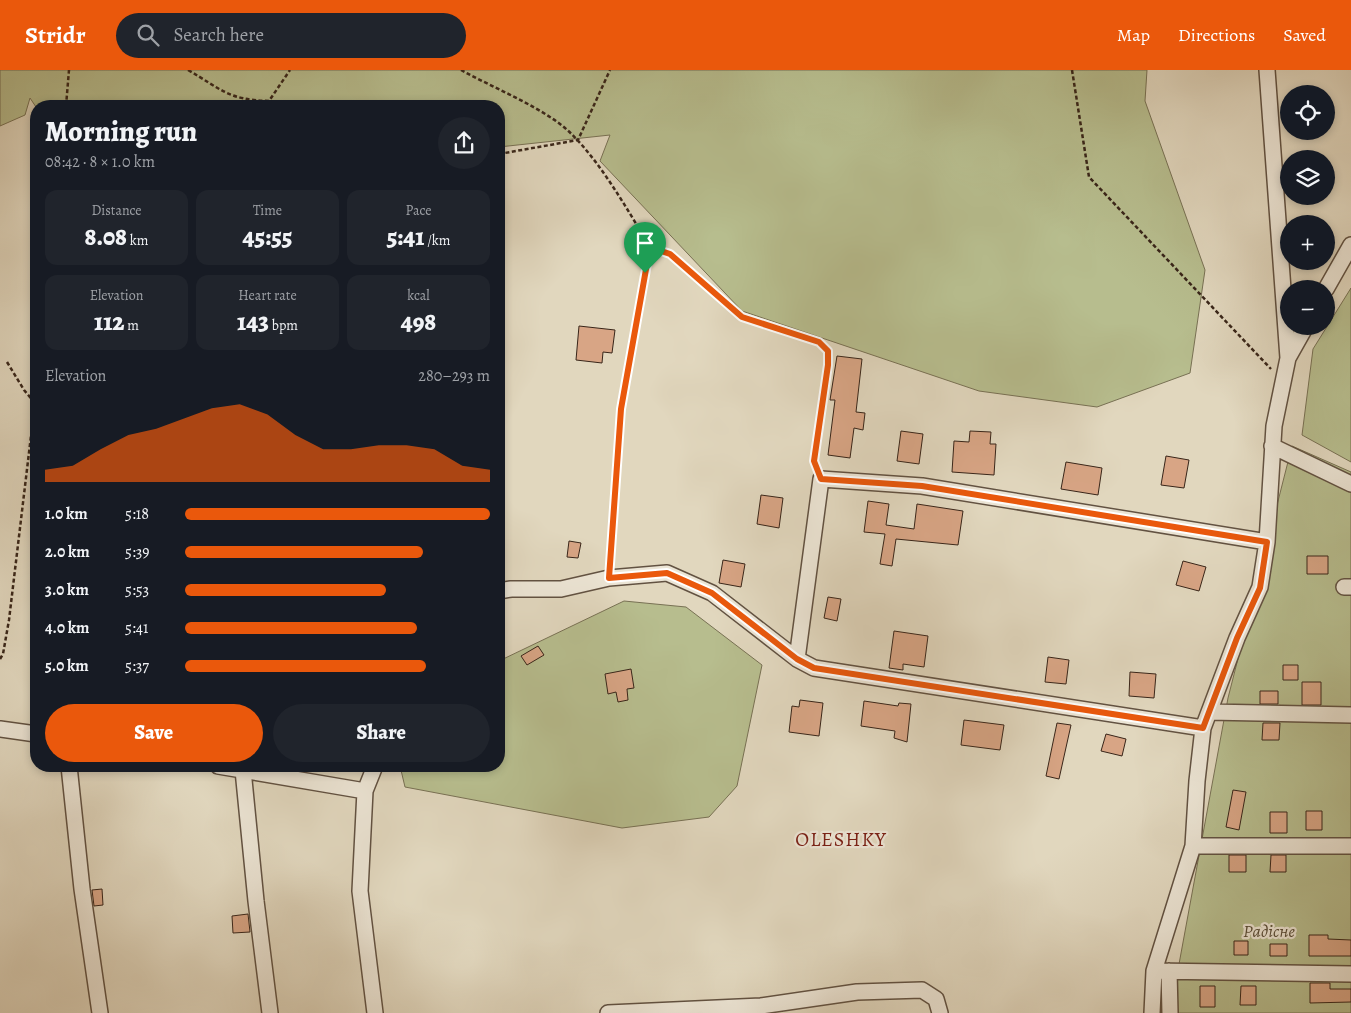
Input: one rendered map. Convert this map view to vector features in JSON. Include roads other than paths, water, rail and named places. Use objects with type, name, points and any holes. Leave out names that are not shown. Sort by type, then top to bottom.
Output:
[{"type":"street","points":[[1152,1013],[1154,971],[1193,846],[1196,781],[1203,728],[1237,638],[1260,588],[1267,542],[1272,446],[1288,358],[1267,70]]},
{"type":"street","points":[[1332,280],[1351,246]]},
{"type":"street","points":[[1288,358],[1301,335]]},
{"type":"street","points":[[1272,446],[1351,484]]},
{"type":"street","points":[[797,659],[821,479],[922,486],[1267,542]]},
{"type":"street","points":[[505,590],[561,589],[609,578],[667,573],[712,593],[797,659],[814,668],[1203,728]]},
{"type":"street","points":[[1209,712],[1351,715]]},
{"type":"street","points":[[0,730],[30,733]]},
{"type":"street","points":[[70,772],[82,889],[100,1013]]},
{"type":"street","points":[[242,772],[270,1013]]},
{"type":"street","points":[[254,772],[365,791]]},
{"type":"street","points":[[373,772],[365,791],[360,891],[375,1013]]},
{"type":"street","points":[[1193,846],[1351,846]]},
{"type":"street","points":[[1154,971],[1351,974]]},
{"type":"street","points":[[1170,971],[1170,1013]]},
{"type":"street","points":[[608,1013],[761,1006],[857,992],[922,990],[936,1000],[940,1013]]},
{"type":"district","name":"OLESHKY","points":[[841,839]]},
{"type":"park label","name":"Радісне","points":[[1269,931]]}]
